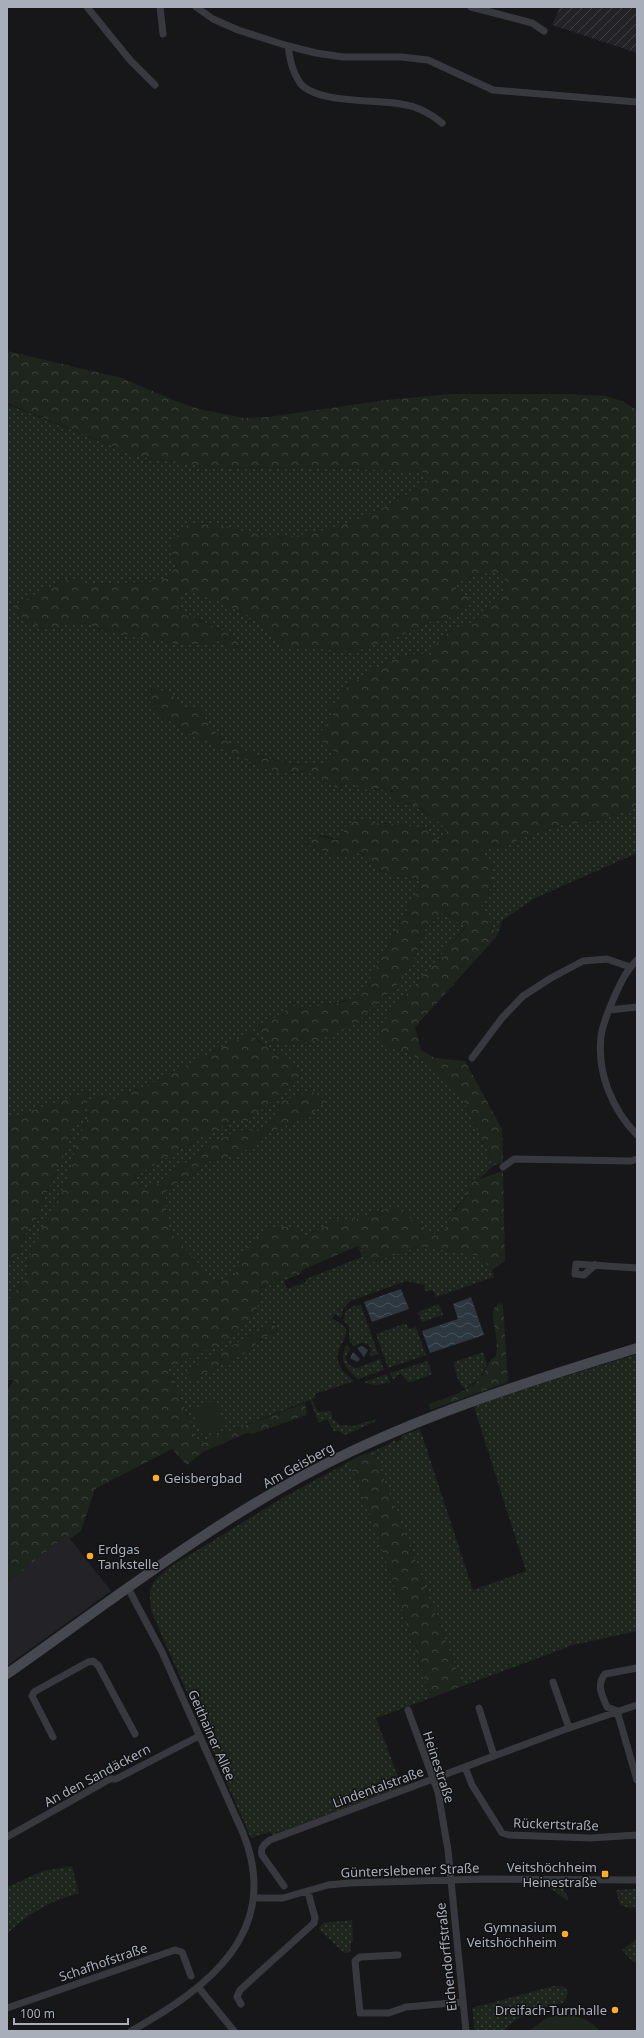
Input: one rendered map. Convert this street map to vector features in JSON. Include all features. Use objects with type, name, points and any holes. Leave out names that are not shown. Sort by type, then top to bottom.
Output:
[{"type":"street","points":[[87,7],[130,60],[155,85]]},
{"type":"street","points":[[160,7],[163,34]]},
{"type":"street","points":[[196,7],[213,18],[238,30],[288,46],[344,57],[401,57],[428,60],[493,90],[637,102]]},
{"type":"street","points":[[471,7],[532,22],[544,31]]},
{"type":"street","points":[[288,46],[290,66],[301,84],[309,91],[340,98],[402,104],[432,114],[442,123]]},
{"type":"street","points":[[472,1058],[502,1018],[523,996],[550,978],[584,961],[607,959],[630,967]]},
{"type":"street","points":[[637,960],[630,967],[620,982],[601,1036],[603,1076],[609,1093],[617,1110],[627,1125],[637,1135]]},
{"type":"street","points":[[609,1010],[637,1008]]},
{"type":"street","points":[[503,1167],[514,1159],[631,1161],[637,1159]]},
{"type":"street","points":[[595,1265],[637,1268]]},
{"type":"street","name":"Am Geisberg","points":[[7,1674],[128,1588],[257,1502],[348,1452],[413,1423],[532,1381],[637,1348]]},
{"type":"street","name":"Geithainer Allee","points":[[128,1588],[162,1652],[247,1842],[251,1855],[254,1898]]},
{"type":"street","points":[[53,1737],[33,1700],[32,1696],[34,1692],[88,1662],[93,1661],[98,1665],[135,1734]]},
{"type":"street","points":[[637,1668],[605,1674],[600,1680],[599,1687],[607,1707],[617,1711],[634,1761],[637,1780]]},
{"type":"street","points":[[553,1682],[569,1728]]},
{"type":"street","name":"Lindentalstraße","points":[[284,1886],[262,1855],[261,1850],[263,1845],[270,1840],[569,1728],[637,1705]]},
{"type":"street","points":[[479,1708],[494,1756]]},
{"type":"street","name":"Heinestraße","points":[[408,1710],[433,1780],[442,1818],[451,1880]]},
{"type":"street","name":"An den Sandäckern","points":[[7,1837],[110,1779],[116,1779],[199,1736]]},
{"type":"street","name":"Rückertstraße","points":[[465,1767],[472,1785],[502,1833],[509,1835],[568,1837],[637,1835]]},
{"type":"street","name":"Günterslebener Straße","points":[[254,1898],[284,1898],[328,1885],[349,1883],[451,1880],[637,1880]]},
{"type":"street","name":"Eichendorffstraße","points":[[451,1880],[466,2031]]},
{"type":"street","points":[[241,2004],[237,1997],[240,1990],[314,1923],[315,1918],[308,1892]]},
{"type":"street","points":[[131,2031],[180,2002],[199,1988],[220,1969],[234,1951],[247,1926],[254,1898]]},
{"type":"street","name":"Schafhofstraße","points":[[7,2008],[175,1950],[182,1952],[191,1976]]},
{"type":"street","points":[[398,1955],[360,1957],[355,1961],[360,2013],[388,2013],[406,2007],[463,2002]]},
{"type":"street","points":[[199,1988],[234,2031]]},
{"type":"shaded area","points":[[560,7],[637,7],[637,53],[552,25]]},
{"type":"shaded area","points":[[67,1535],[111,1591],[7,1666],[7,1583]]},
{"type":"green space","points":[[7,351],[122,378],[173,400],[199,409],[244,418],[268,417],[386,400],[451,394],[570,394],[605,396],[622,401],[637,410],[637,811],[634,808],[596,821],[560,825],[523,837],[503,848],[483,848],[481,853],[485,860],[493,866],[493,884],[481,905],[497,936],[415,1027],[421,1050],[435,1058],[465,1061],[502,1129],[503,1163],[494,1165],[460,1093],[436,1069],[403,1050],[390,1048],[379,1041],[378,1029],[386,1018],[466,927],[444,912],[426,928],[412,963],[394,989],[381,999],[356,1024],[317,1041],[279,1045],[268,1041],[256,1031],[258,1025],[270,1018],[284,1017],[287,1006],[336,1004],[363,992],[422,882],[376,869],[370,858],[361,852],[346,855],[332,854],[305,843],[318,836],[340,840],[347,824],[362,820],[423,828],[439,840],[447,831],[430,815],[415,805],[409,803],[395,804],[391,797],[393,791],[388,789],[367,790],[362,789],[350,782],[337,788],[306,771],[287,773],[268,770],[190,734],[164,717],[150,702],[150,688],[165,691],[173,695],[181,708],[200,709],[204,718],[215,732],[233,745],[247,751],[282,762],[299,765],[316,764],[329,761],[339,753],[315,738],[334,717],[328,707],[338,700],[343,691],[352,683],[375,668],[393,660],[411,655],[431,655],[438,641],[444,636],[459,627],[482,618],[488,606],[503,591],[506,574],[488,572],[471,578],[456,579],[456,591],[473,600],[463,612],[452,617],[431,621],[412,631],[355,652],[282,646],[258,622],[216,599],[186,591],[178,602],[183,614],[225,632],[248,650],[227,646],[219,641],[203,644],[177,644],[98,629],[87,623],[63,624],[44,629],[25,620],[12,606],[69,578],[86,584],[155,582],[169,577],[176,565],[170,545],[186,526],[194,523],[219,525],[275,537],[304,534],[341,525],[377,511],[427,482],[422,471],[207,467],[137,456],[7,403]]},
{"type":"green space","points":[[7,404],[137,456],[207,467],[422,471],[427,482],[377,511],[320,532],[274,537],[201,523],[173,557],[176,565],[169,577],[155,582],[86,584],[69,578],[12,606],[25,620],[44,629],[63,624],[87,623],[98,629],[177,644],[203,644],[219,641],[227,646],[247,650],[226,632],[183,614],[178,602],[186,591],[216,599],[258,622],[282,646],[314,648],[391,638],[412,631],[431,621],[452,617],[456,591],[456,579],[471,578],[488,572],[506,574],[503,591],[488,606],[482,618],[450,632],[431,655],[412,655],[393,660],[375,668],[346,687],[338,700],[328,707],[334,717],[315,738],[339,752],[333,760],[323,764],[293,764],[277,761],[245,750],[222,738],[215,732],[207,722],[200,709],[181,708],[173,695],[150,689],[150,702],[164,717],[190,734],[268,770],[292,773],[306,771],[337,788],[350,782],[375,790],[388,789],[404,803],[413,804],[442,824],[447,831],[439,840],[422,828],[376,823],[342,835],[340,840],[321,835],[305,843],[332,854],[346,855],[360,852],[370,858],[376,869],[422,882],[363,992],[354,998],[324,1006],[312,1007],[258,1025],[381,999],[394,989],[412,963],[426,928],[444,912],[451,918],[466,926],[378,1029],[390,1048],[403,1050],[436,1069],[460,1093],[494,1165],[480,1178],[467,1183],[467,1195],[456,1208],[446,1232],[434,1234],[408,1217],[403,1208],[380,1210],[356,1219],[339,1219],[307,1236],[290,1227],[268,1233],[254,1240],[244,1253],[235,1275],[215,1282],[171,1233],[167,1218],[165,1190],[194,1174],[207,1162],[236,1155],[269,1133],[312,1114],[326,1100],[279,1113],[276,1119],[262,1129],[238,1131],[211,1143],[201,1154],[173,1170],[160,1183],[147,1187],[139,1186],[135,1176],[203,1136],[234,1120],[248,1121],[302,1075],[290,1063],[250,1033],[148,1085],[122,1095],[114,1103],[90,1104],[88,1118],[76,1143],[73,1163],[64,1188],[44,1226],[29,1262],[27,1277],[7,1302],[8,1263],[17,1255],[26,1233],[39,1215],[46,1194],[62,1160],[71,1132],[81,1118],[89,1092],[7,1119]]},
{"type":"green space","points":[[634,808],[637,811],[637,853],[533,899],[502,921],[497,936],[481,905],[493,884],[481,853],[483,848],[503,848],[523,837],[560,825],[596,821]]},
{"type":"green space","points":[[250,1033],[260,1043],[287,1059],[302,1075],[248,1121],[234,1120],[203,1136],[135,1176],[139,1186],[147,1187],[160,1183],[173,1170],[201,1154],[211,1143],[238,1131],[262,1129],[276,1119],[279,1113],[276,1106],[280,1101],[311,1091],[326,1100],[312,1114],[269,1133],[250,1148],[236,1155],[207,1162],[194,1174],[165,1190],[167,1218],[171,1233],[215,1282],[235,1275],[243,1252],[257,1236],[274,1227],[290,1227],[307,1236],[339,1219],[356,1219],[380,1210],[403,1208],[408,1217],[434,1234],[446,1232],[446,1224],[467,1195],[467,1183],[503,1171],[505,1261],[492,1270],[480,1256],[420,1246],[373,1262],[358,1246],[263,1287],[256,1311],[237,1335],[168,1369],[199,1443],[305,1403],[307,1415],[252,1434],[247,1433],[203,1452],[187,1465],[172,1449],[95,1489],[81,1531],[70,1539],[67,1535],[7,1583],[7,1390],[14,1380],[7,1380],[7,1302],[27,1277],[31,1249],[64,1188],[73,1163],[76,1143],[88,1118],[90,1104],[97,1096],[107,1096],[114,1103],[122,1095],[148,1085]]},
{"type":"green space","points":[[89,1091],[81,1118],[71,1132],[62,1160],[46,1194],[39,1215],[26,1233],[17,1255],[8,1263],[7,1275],[7,1119]]},
{"type":"green space","points":[[358,1246],[373,1262],[420,1246],[480,1256],[492,1270],[494,1277],[436,1297],[433,1290],[426,1292],[424,1285],[406,1281],[350,1301],[343,1309],[341,1318],[335,1314],[332,1319],[345,1328],[346,1333],[338,1354],[338,1361],[342,1370],[354,1381],[315,1394],[316,1398],[312,1399],[318,1412],[331,1411],[333,1419],[339,1425],[354,1426],[376,1419],[376,1421],[345,1435],[339,1431],[334,1431],[327,1419],[319,1423],[310,1400],[199,1443],[168,1369],[236,1335],[256,1311],[263,1287],[301,1269],[302,1273],[284,1281],[287,1289],[306,1282],[306,1279],[362,1257]],"holes":[[[273,1324],[276,1325],[276,1332],[260,1340],[247,1352],[194,1379],[189,1368]]]},
{"type":"green space","points":[[499,1303],[503,1305],[508,1382],[430,1410],[429,1404],[463,1391],[475,1383],[496,1356],[497,1341],[493,1314]]},
{"type":"green space","points":[[439,1304],[443,1315],[422,1322],[418,1312]]},
{"type":"green space","points":[[361,1305],[378,1354],[370,1357],[371,1349],[368,1344],[362,1343],[353,1346],[349,1340],[349,1326],[343,1320],[346,1310],[354,1306]]},
{"type":"green space","points":[[406,1323],[409,1329],[416,1327],[426,1355],[388,1368],[376,1334]]},
{"type":"green space","points":[[273,1324],[277,1328],[276,1332],[260,1340],[247,1352],[194,1379],[191,1379],[187,1371],[189,1368]]},
{"type":"green space","points":[[347,1345],[350,1348],[345,1358],[350,1366],[357,1368],[380,1359],[384,1370],[358,1379],[350,1372],[343,1360],[344,1350]]},
{"type":"green space","points":[[483,1352],[487,1364],[480,1378],[465,1389],[458,1379],[454,1362]]},
{"type":"green space","points":[[637,1354],[637,1631],[573,1645],[463,1686],[373,1451],[387,1445],[395,1439],[396,1442],[402,1439],[401,1436],[420,1429],[473,1590],[526,1571],[474,1407],[495,1398]]},
{"type":"green space","points":[[428,1361],[432,1374],[409,1383],[400,1373],[393,1380],[390,1373]]},
{"type":"green space","points":[[387,1374],[390,1382],[377,1385],[364,1382]]},
{"type":"green space","points":[[214,1400],[226,1426],[203,1436],[191,1410]]},
{"type":"green space","points":[[373,1451],[463,1686],[431,1698],[375,1527],[355,1475],[347,1463],[357,1457]]},
{"type":"green space","points":[[347,1463],[355,1475],[375,1527],[431,1698],[376,1718],[402,1787],[273,1835],[270,1832],[251,1838],[152,1613],[150,1591],[154,1581],[170,1567],[284,1497]]},
{"type":"green space","points":[[72,1866],[79,1893],[58,1900],[40,1909],[15,1926],[7,1934],[7,1887],[43,1871]]},
{"type":"green space","points":[[549,1887],[563,1889],[568,1897],[568,1901]]},
{"type":"green space","points":[[637,1889],[637,1913],[634,1906],[632,1909],[620,1905],[616,1890]]},
{"type":"green space","points":[[352,1920],[353,1942],[351,1943],[350,1953],[344,1953],[318,1928],[324,1923]]},
{"type":"green space","points":[[637,1939],[637,1962],[632,1961],[622,1950]]},
{"type":"green space","points":[[554,1986],[565,1987],[568,1993],[563,2003],[531,2012],[516,2020],[504,2031],[475,2031],[472,2008]]},
{"type":"green space","points":[[564,2007],[565,2014],[584,2019],[593,2024],[600,2031],[529,2031],[546,2018],[561,2014],[559,2008]]},
{"type":"water","points":[[401,1289],[409,1309],[372,1322],[364,1302]]},
{"type":"water","points":[[471,1297],[484,1335],[430,1353],[422,1331],[458,1319],[453,1304]]},
{"type":"water","points":[[362,1346],[368,1350],[364,1357],[357,1348]]},
{"type":"water","points":[[353,1352],[360,1359],[357,1362],[350,1358]]},
{"type":"place","name":"Geisbergbad","points":[[156,1478]]},
{"type":"place","name":"Erdgas Tankstelle","points":[[90,1556]]},
{"type":"place","name":"Veitshöchheim Heinestraße","points":[[605,1874]]},
{"type":"place","name":"Gymnasium Veitshöchheim","points":[[565,1934]]},
{"type":"place","name":"Dreifach-Turnhalle","points":[[615,2010]]}]
